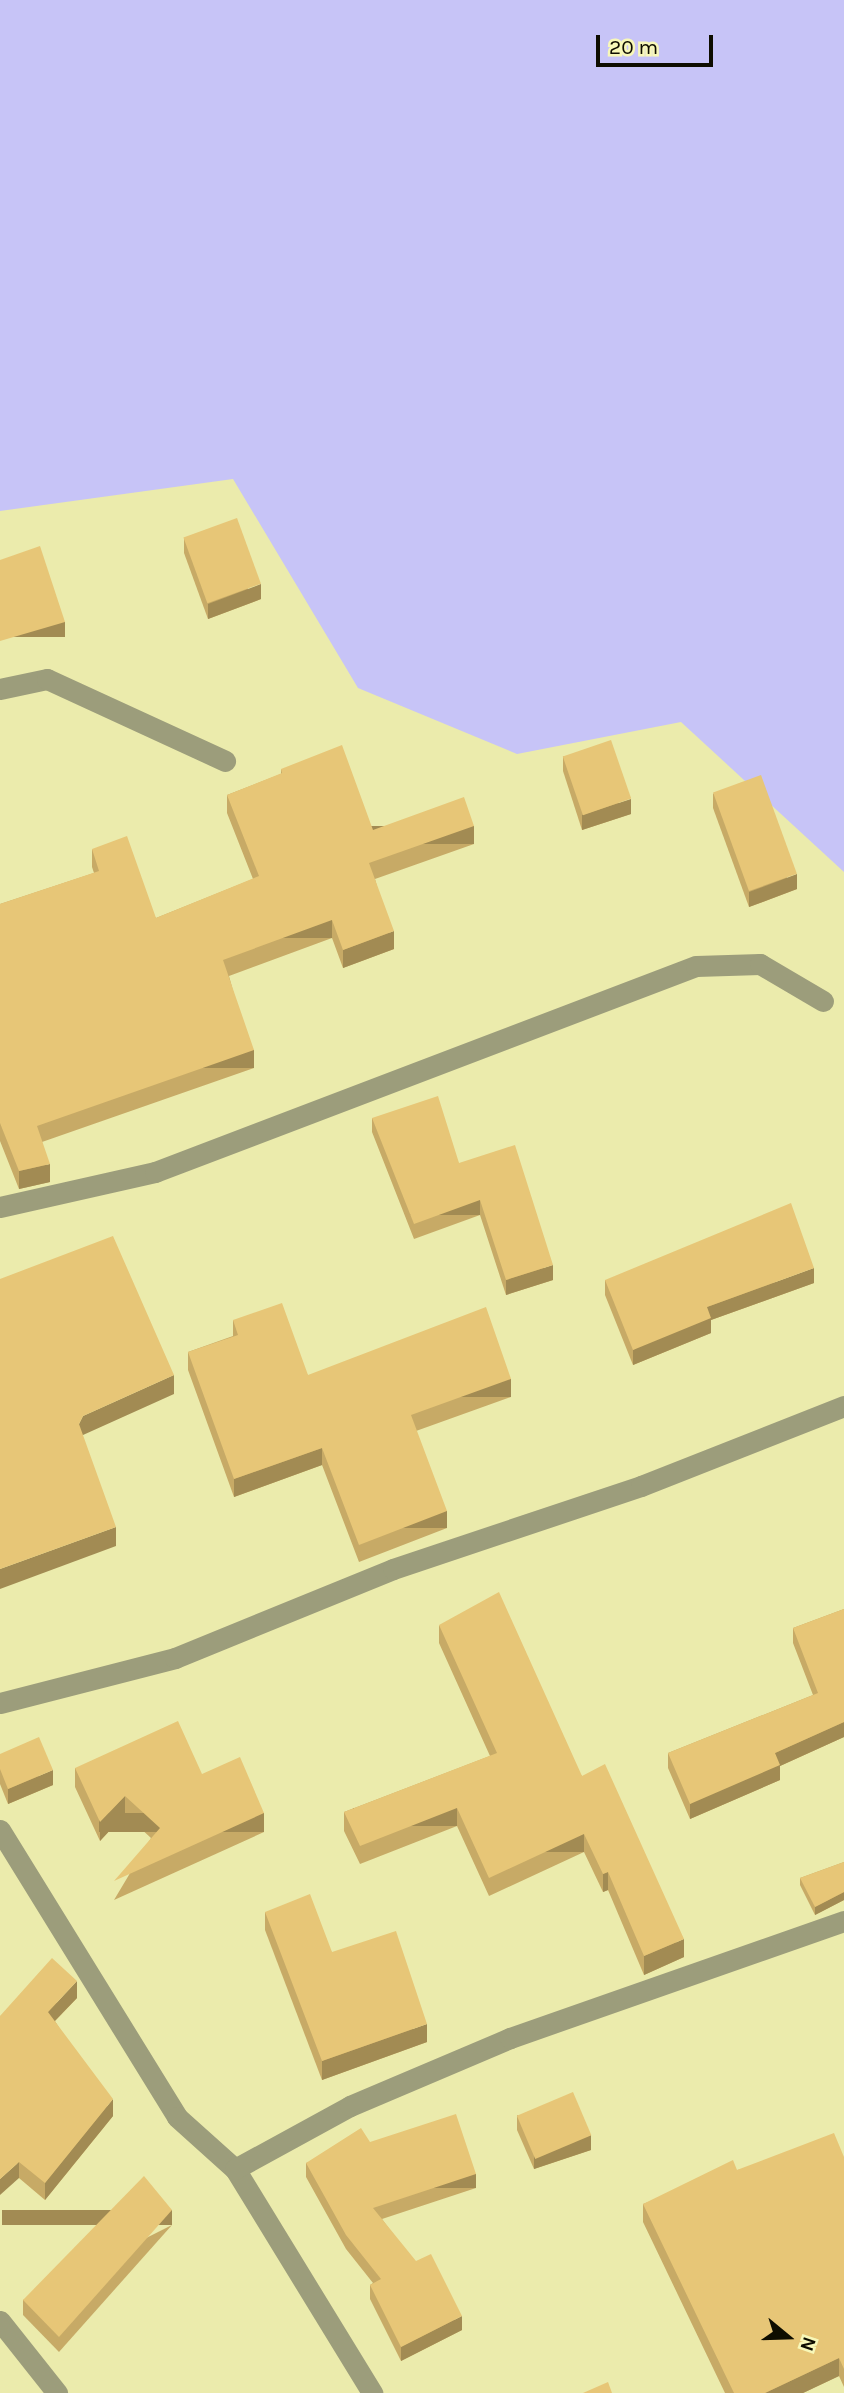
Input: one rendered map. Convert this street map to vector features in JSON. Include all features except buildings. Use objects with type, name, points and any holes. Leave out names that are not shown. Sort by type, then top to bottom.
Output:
[{"type":"street","points":[[0,689],[47,679],[225,761]]},
{"type":"street","points":[[0,1207],[155,1172],[696,966],[760,964],[823,1001]]},
{"type":"street","points":[[0,1703],[175,1658],[393,1569],[666,1477],[844,1406]]},
{"type":"street","points":[[0,1830],[177,2117],[235,2169],[372,2393]]},
{"type":"street","points":[[235,2169],[350,2106],[510,2038],[844,1921]]},
{"type":"street","points":[[0,2321],[57,2393]]},
{"type":"shaded area","points":[[0,0],[844,0],[844,872],[681,722],[517,754],[358,688],[233,479],[0,511]]}]
